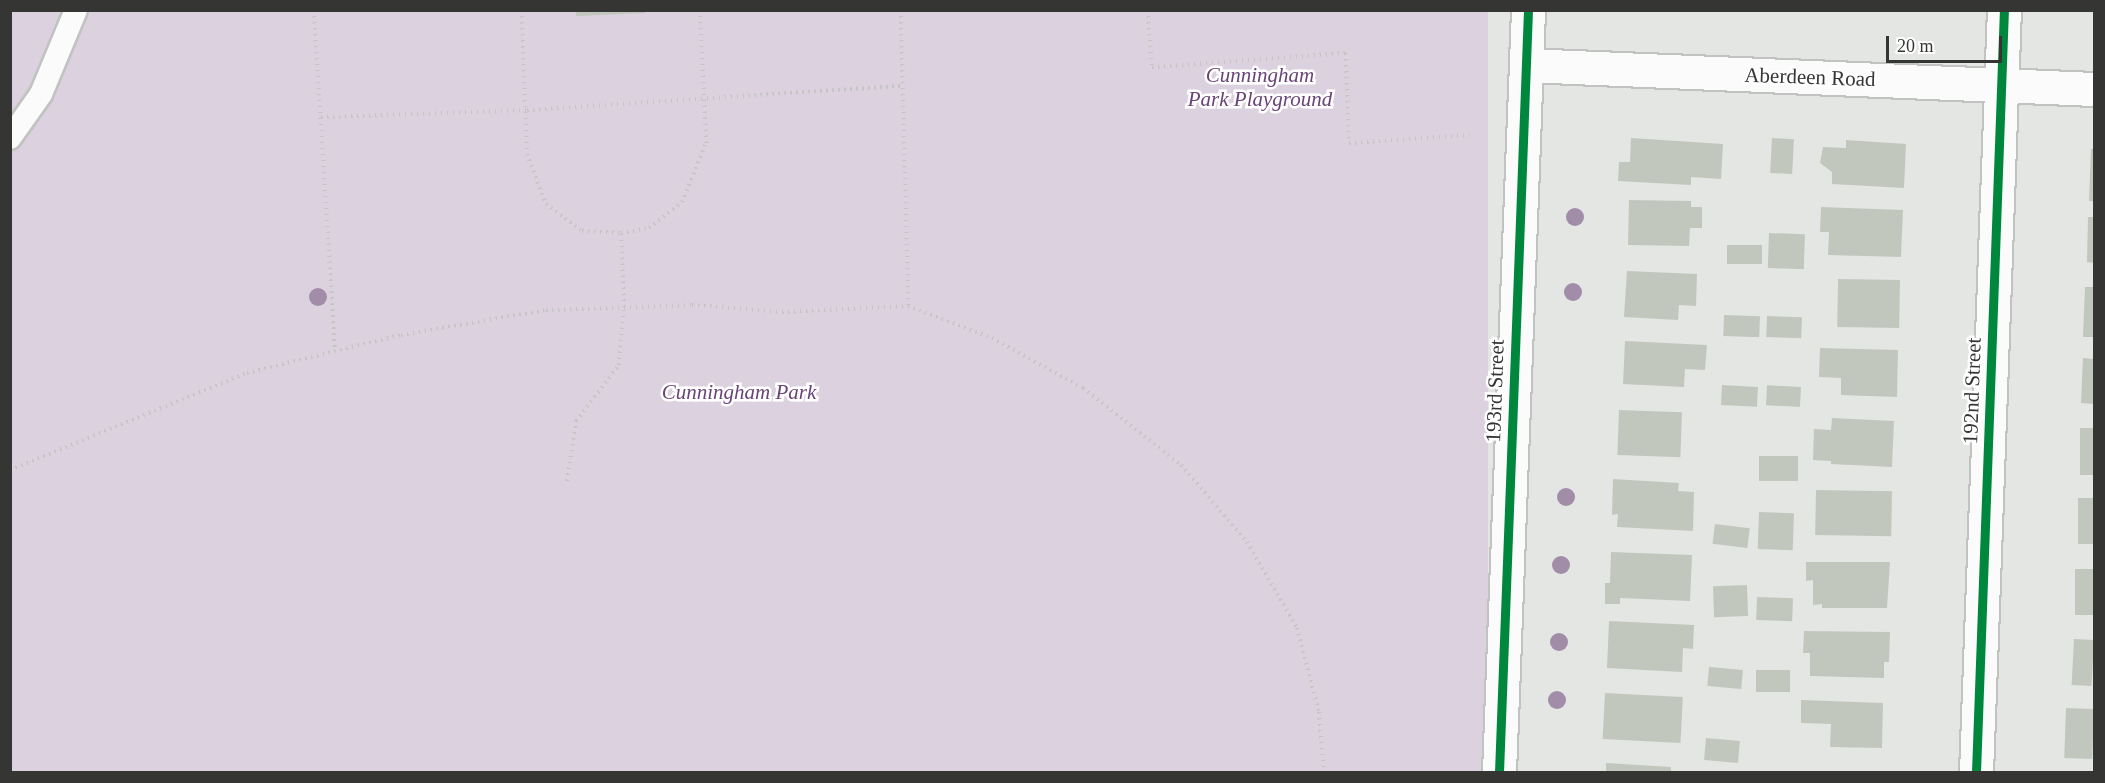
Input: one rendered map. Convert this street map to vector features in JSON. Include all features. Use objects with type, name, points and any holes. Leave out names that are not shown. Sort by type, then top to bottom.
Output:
[{"type":"street","name":"193rd Street","points":[[1499,772],[1528,10]]},
{"type":"street","name":"192nd Street","points":[[1976,772],[2004,10]]},
{"type":"street","name":"Aberdeen Road","points":[[1526,66],[2094,88]]},
{"type":"lane","points":[[10,138],[41,94],[76,10]]},
{"type":"path","points":[[314,10],[335,351]]},
{"type":"path","points":[[522,10],[527,154],[546,204],[582,231],[621,233],[649,228],[682,202],[706,143],[702,99],[700,10]]},
{"type":"path","points":[[901,10],[908,306]]},
{"type":"path","points":[[1148,10],[1152,67],[1346,53],[1349,143],[1470,135]]},
{"type":"path","points":[[321,117],[527,110],[903,87]]},
{"type":"path","points":[[567,481],[576,421],[619,365],[624,307],[621,233]]},
{"type":"path","points":[[10,470],[246,373],[402,335],[546,310],[692,305],[782,312],[908,306],[992,338],[1083,388],[1181,465],[1248,542],[1297,628],[1319,711],[1324,772]]},
{"type":"green space","name":"Cunningham Park","points":[[10,11],[1488,11],[1488,772],[10,772]]},
{"type":"building","points":[[576,10],[645,10],[645,13],[576,16]]},
{"type":"building","points":[[1631,138],[1723,144],[1721,179],[1691,177],[1691,185],[1618,181],[1619,162],[1630,162]]},
{"type":"building","points":[[1772,138],[1794,139],[1792,174],[1770,173]]},
{"type":"building","points":[[1846,140],[1906,144],[1904,188],[1832,184],[1832,172],[1820,163],[1823,147],[1846,148]]},
{"type":"building","points":[[2091,149],[2094,149],[2094,201],[2089,201]]},
{"type":"building","points":[[1629,200],[1691,201],[1691,207],[1702,207],[1702,228],[1690,228],[1689,246],[1628,245]]},
{"type":"building","points":[[1821,207],[1903,210],[1901,257],[1828,255],[1829,232],[1820,232]]},
{"type":"building","points":[[2088,217],[2094,217],[2094,263],[2087,262]]},
{"type":"building","points":[[1769,233],[1805,234],[1804,269],[1768,268]]},
{"type":"building","points":[[1727,245],[1762,245],[1762,264],[1727,264]]},
{"type":"building","points":[[1627,271],[1697,274],[1696,306],[1679,305],[1678,320],[1624,317]]},
{"type":"building","points":[[1838,279],[1900,280],[1899,328],[1837,327]]},
{"type":"building","points":[[2085,287],[2094,287],[2094,337],[2083,337]]},
{"type":"building","points":[[1724,315],[1760,316],[1759,337],[1723,336]]},
{"type":"building","points":[[1767,316],[1802,317],[1801,338],[1766,337]]},
{"type":"building","points":[[1625,341],[1707,345],[1705,370],[1685,369],[1684,387],[1623,384]]},
{"type":"building","points":[[1820,348],[1898,350],[1897,397],[1841,395],[1841,378],[1819,377]]},
{"type":"building","points":[[2083,358],[2094,359],[2094,404],[2081,403]]},
{"type":"building","points":[[1722,385],[1758,387],[1757,407],[1721,405]]},
{"type":"building","points":[[1767,385],[1801,387],[1800,407],[1766,405]]},
{"type":"building","points":[[1619,410],[1682,412],[1680,457],[1617,455]]},
{"type":"building","points":[[1832,418],[1894,421],[1892,467],[1831,464],[1831,461],[1813,460],[1814,429],[1831,430]]},
{"type":"building","points":[[2080,428],[2094,428],[2094,475],[2080,475]]},
{"type":"building","points":[[1759,456],[1798,456],[1798,481],[1759,481]]},
{"type":"building","points":[[1613,479],[1679,483],[1678,491],[1694,492],[1693,531],[1617,527],[1618,514],[1612,515]]},
{"type":"building","points":[[1816,490],[1892,491],[1891,536],[1815,535]]},
{"type":"building","points":[[2078,498],[2094,498],[2094,544],[2078,544]]},
{"type":"building","points":[[1759,512],[1794,513],[1793,550],[1758,549]]},
{"type":"building","points":[[1715,524],[1750,528],[1747,548],[1713,544]]},
{"type":"building","points":[[1611,552],[1692,555],[1690,601],[1620,598],[1620,604],[1605,604],[1605,583],[1610,583]]},
{"type":"building","points":[[1806,562],[1890,562],[1887,608],[1822,608],[1822,604],[1813,605],[1813,580],[1806,581]]},
{"type":"building","points":[[2075,569],[2094,569],[2094,615],[2075,615]]},
{"type":"building","points":[[1747,585],[1748,616],[1714,617],[1713,586]]},
{"type":"building","points":[[1757,597],[1793,598],[1792,621],[1756,620]]},
{"type":"building","points":[[1609,621],[1694,625],[1693,649],[1683,648],[1682,672],[1607,668]]},
{"type":"building","points":[[1804,631],[1890,632],[1889,662],[1884,662],[1884,678],[1810,676],[1810,653],[1803,653]]},
{"type":"building","points":[[2074,639],[2094,640],[2092,686],[2072,685]]},
{"type":"building","points":[[1709,667],[1743,670],[1741,689],[1707,686]]},
{"type":"building","points":[[1756,670],[1790,670],[1790,692],[1756,692]]},
{"type":"building","points":[[1605,693],[1683,697],[1680,743],[1603,739]]},
{"type":"building","points":[[1801,700],[1883,703],[1882,748],[1830,747],[1831,724],[1801,723]]},
{"type":"building","points":[[2066,708],[2094,709],[2092,759],[2064,758]]},
{"type":"building","points":[[1706,738],[1740,741],[1738,763],[1704,760]]},
{"type":"building","points":[[1606,763],[1671,767],[1671,772],[1606,772]]},
{"type":"cycle path","points":[[1499,772],[1528,10]]},
{"type":"cycle path","points":[[1976,772],[2004,10]]},
{"type":"park label","name":"Cunningham Park Playground","points":[[1260,87]]}]
